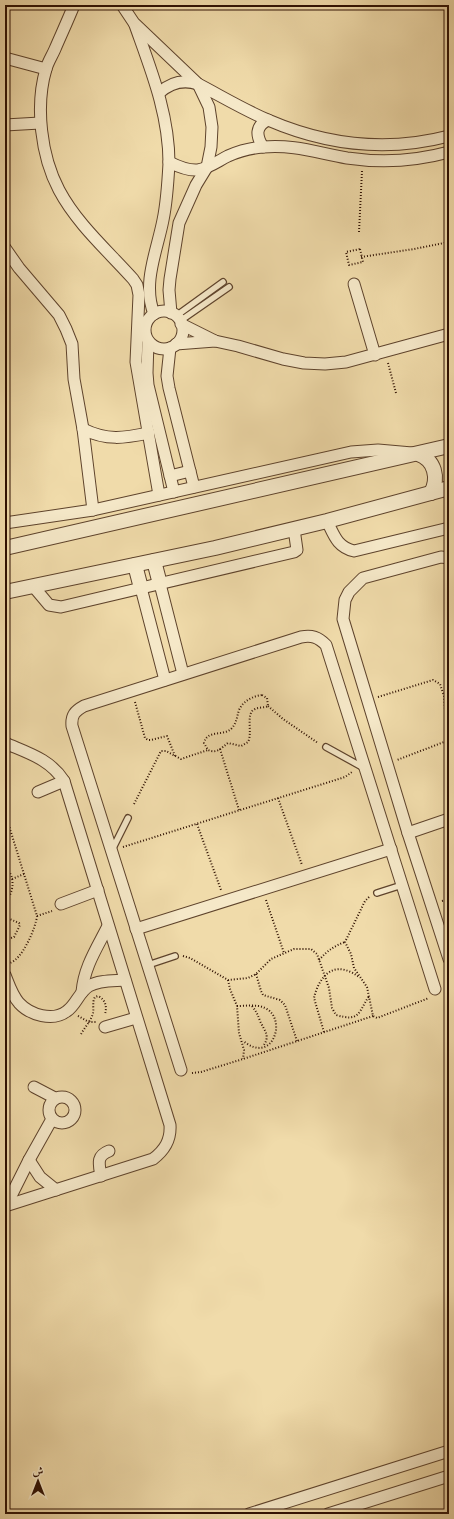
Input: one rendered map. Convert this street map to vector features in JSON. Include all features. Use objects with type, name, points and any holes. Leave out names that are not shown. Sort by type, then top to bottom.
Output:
[{"type":"street","points":[[74,5],[46,68],[40,124],[50,170],[59,190],[82,223],[134,279],[137,285],[139,295],[136,362],[159,495]]},
{"type":"street","points":[[122,5],[134,23],[198,84],[209,107],[212,127],[211,148],[207,168],[193,191],[179,223],[169,290],[182,333],[173,346],[167,376],[194,487]]},
{"type":"street","points":[[134,23],[159,94],[166,128],[169,162],[163,220],[150,279],[149,299],[154,314]]},
{"type":"street","points":[[5,58],[46,68]]},
{"type":"street","points":[[159,94],[176,83],[190,82],[198,84],[268,120],[298,132],[329,140],[361,144],[394,145],[426,142],[449,136]]},
{"type":"street","points":[[263,147],[257,136],[257,131],[259,126],[268,120]]},
{"type":"street","points":[[5,125],[40,124]]},
{"type":"street","points":[[169,162],[187,169],[197,170],[207,168],[230,155],[246,149],[284,146],[306,148],[346,158],[362,160],[401,160],[434,156],[449,152]]},
{"type":"street","points":[[5,248],[19,268],[59,315],[72,344],[74,379],[83,429],[93,510]]},
{"type":"street","points":[[354,284],[380,353]]},
{"type":"street","points":[[215,341],[160,349],[151,345],[148,341],[145,327],[154,314],[162,312],[177,318],[215,341],[283,359],[304,363],[325,364],[346,362],[449,334]]},
{"type":"street","points":[[148,341],[146,373],[148,385],[174,492]]},
{"type":"street","points":[[83,429],[113,439],[149,433]]},
{"type":"street","points":[[5,548],[449,446]]},
{"type":"street","points":[[5,523],[93,510],[365,450],[392,450],[424,456],[434,470],[435,482],[431,493]]},
{"type":"street","points":[[170,476],[190,471]]},
{"type":"street","points":[[5,592],[215,548],[327,521],[449,488]]},
{"type":"street","points":[[327,521],[338,542],[345,549],[354,551],[449,528]]},
{"type":"street","points":[[33,586],[49,605],[61,606],[294,552],[297,550],[297,547],[294,529]]},
{"type":"street","points":[[449,558],[441,557],[363,578],[349,592],[345,600],[343,619],[408,833],[449,959]]},
{"type":"street","points":[[154,561],[183,674]]},
{"type":"street","points":[[135,565],[165,680]]},
{"type":"street","points":[[181,1070],[72,726],[72,718],[77,709],[84,706],[301,636],[315,636],[326,645],[361,766],[391,850],[435,989]]},
{"type":"street","points":[[5,742],[51,765],[59,772],[64,781],[170,1125],[168,1141],[165,1148],[153,1159],[5,1206]]},
{"type":"street","points":[[38,792],[64,781]]},
{"type":"street","points":[[408,833],[449,819]]},
{"type":"street","points":[[136,930],[391,850]]},
{"type":"street","points":[[61,904],[98,890]]},
{"type":"street","points":[[82,992],[84,977],[89,962],[108,926]]},
{"type":"street","points":[[5,976],[12,993],[20,1003],[30,1011],[40,1015],[51,1016],[68,1011],[85,988],[94,983],[125,980]]},
{"type":"street","points":[[103,1023],[136,1018]]},
{"type":"street","points":[[34,1087],[55,1098],[64,1097],[72,1101],[75,1110],[72,1118],[65,1123],[60,1124],[52,1119],[48,1111],[49,1106],[55,1098]]},
{"type":"street","points":[[5,1206],[52,1119]]},
{"type":"street","points":[[101,1176],[99,1164],[100,1158],[103,1153],[109,1151]]},
{"type":"street","points":[[29,1160],[40,1177],[56,1190]]},
{"type":"street","points":[[249,1514],[449,1452]]},
{"type":"street","points":[[328,1514],[449,1476]]},
{"type":"lane","points":[[177,318],[223,282]]},
{"type":"lane","points":[[177,318],[229,287]]},
{"type":"lane","points":[[326,747],[361,766]]},
{"type":"lane","points":[[111,851],[128,818]]},
{"type":"lane","points":[[375,894],[402,886]]},
{"type":"lane","points":[[148,965],[177,956]]},
{"type":"path","points":[[359,232],[362,160]]},
{"type":"path","points":[[362,257],[449,242]]},
{"type":"path","points":[[360,249],[362,257],[363,262],[349,265],[346,252],[360,249]]},
{"type":"path","points":[[380,353],[396,393]]},
{"type":"path","points":[[367,700],[429,680],[437,681],[440,684],[444,696],[448,737],[444,742],[387,764]]},
{"type":"path","points":[[132,691],[146,738],[151,740],[167,736],[175,756]]},
{"type":"path","points":[[208,750],[204,743],[207,736],[210,734],[223,734],[228,732],[235,724],[239,710],[246,701],[262,695],[267,698],[268,706],[283,719],[319,744]]},
{"type":"path","points":[[134,804],[161,751],[166,751],[181,759],[208,750],[214,752],[228,743],[241,746],[250,739],[249,715],[251,712],[254,709],[268,706]]},
{"type":"path","points":[[220,749],[239,810]]},
{"type":"path","points":[[111,851],[345,777],[361,766]]},
{"type":"path","points":[[278,798],[306,876]]},
{"type":"path","points":[[5,813],[36,916],[35,927],[23,950],[15,961],[9,963],[5,960]]},
{"type":"path","points":[[197,824],[225,902]]},
{"type":"path","points":[[5,866],[12,879],[11,894],[5,903]]},
{"type":"path","points":[[12,879],[24,874]]},
{"type":"path","points":[[263,890],[284,953]]},
{"type":"path","points":[[319,960],[326,952],[345,942],[366,901],[375,894]]},
{"type":"path","points":[[5,917],[19,923],[20,925],[14,937],[11,938],[5,934]]},
{"type":"path","points":[[345,942],[351,954],[354,968],[367,987],[374,1016]]},
{"type":"path","points":[[177,956],[190,958],[228,980],[248,978],[256,974],[271,959],[294,949],[311,949],[317,954],[330,994],[332,1008],[336,1015],[350,1018],[356,1016],[361,1011],[369,996]]},
{"type":"path","points":[[324,1032],[314,998],[325,976],[332,970],[345,970],[362,978]]},
{"type":"path","points":[[256,974],[261,991],[264,995],[280,1000],[285,1005],[297,1041]]},
{"type":"path","points":[[228,980],[237,1006],[239,1033],[243,1041],[243,1059]]},
{"type":"path","points":[[181,1070],[192,1073],[201,1072],[374,1016],[378,1018],[429,998],[435,989]]},
{"type":"path","points":[[81,1034],[89,1022],[93,1012],[93,1001],[95,997],[98,996],[102,998],[106,1003],[107,1009],[105,1015]]},
{"type":"path","points":[[237,1006],[266,1008],[276,1019],[276,1034],[270,1043],[263,1046],[254,1047],[243,1041]]},
{"type":"path","points":[[252,1006],[267,1032],[266,1042],[263,1046]]},
{"type":"path","points":[[89,1022],[103,1023]]}]
